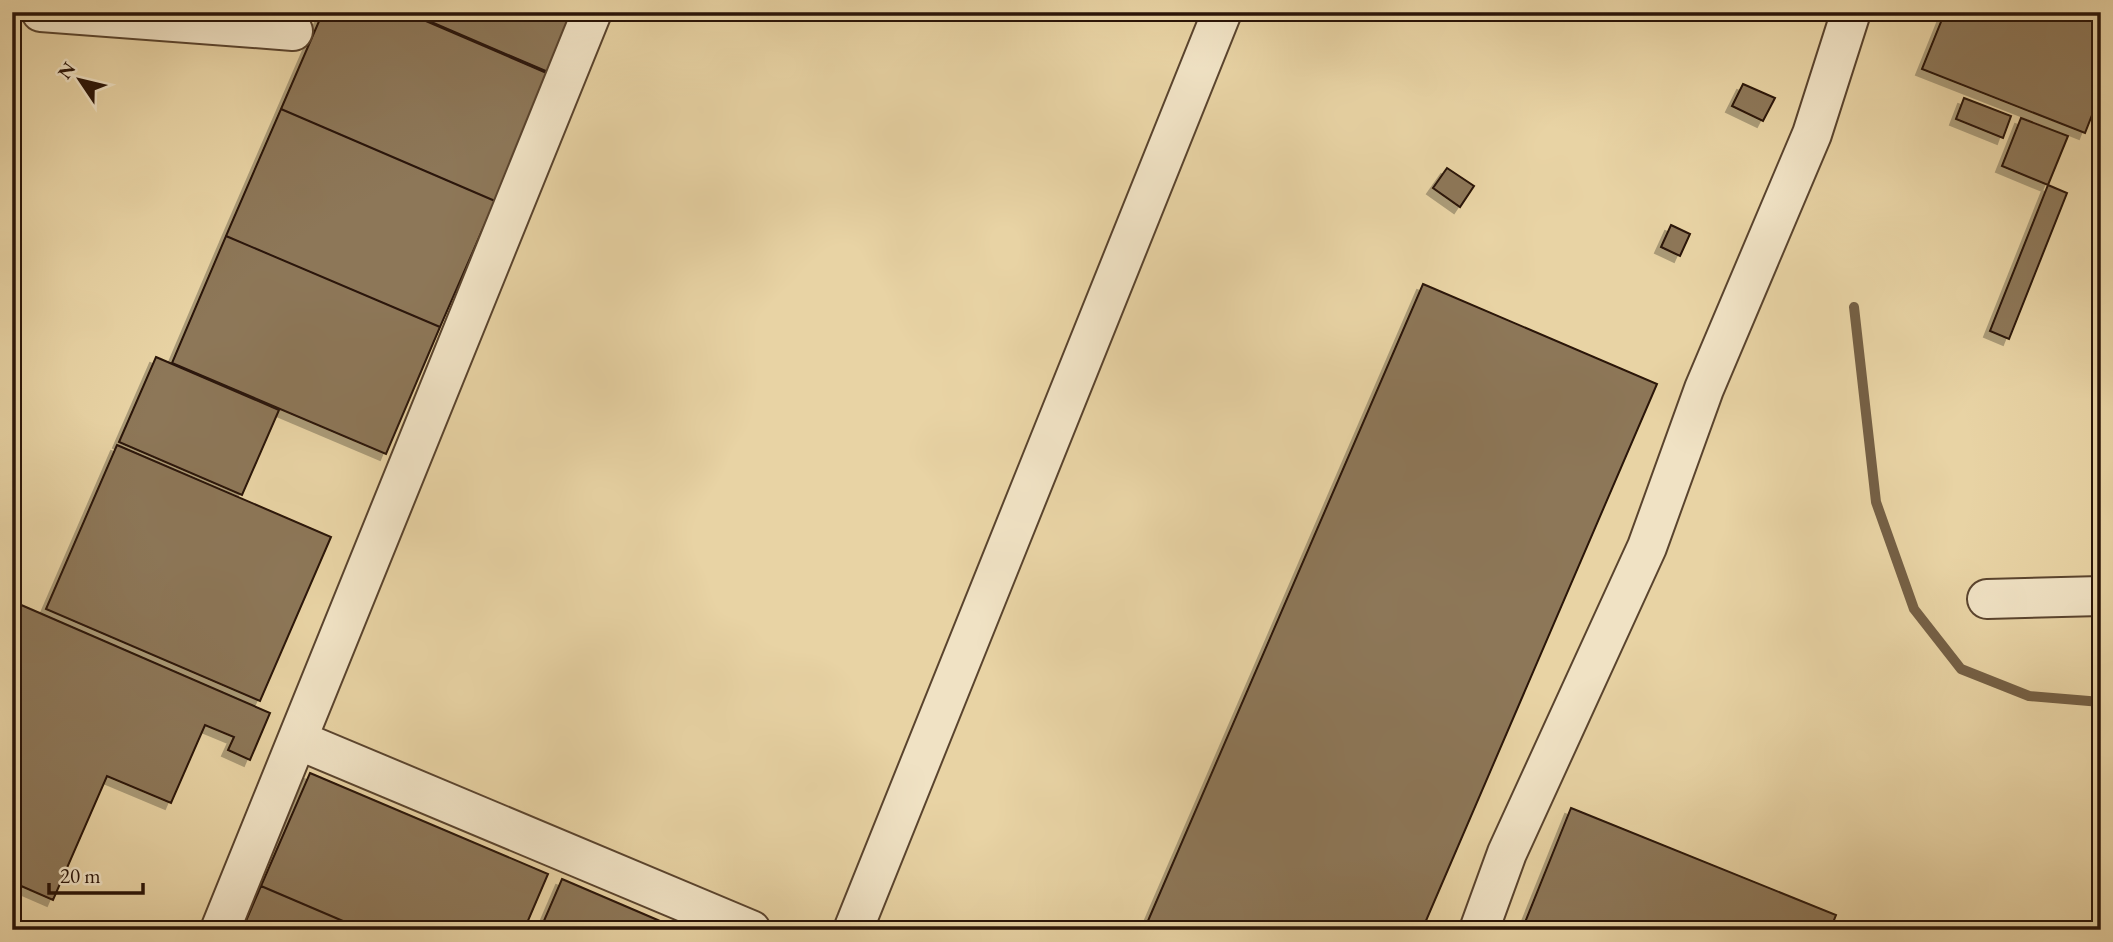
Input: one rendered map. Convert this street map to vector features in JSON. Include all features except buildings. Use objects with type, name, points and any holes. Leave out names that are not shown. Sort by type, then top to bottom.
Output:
[{"type":"lane","points":[[41,12],[293,31]]},
{"type":"lane","points":[[220,930],[593,12]]},
{"type":"lane","points":[[853,930],[1222,12]]},
{"type":"lane","points":[[1479,930],[1507,853],[1647,547],[1704,389],[1812,134],[1851,12]]},
{"type":"lane","points":[[1986,599],[2101,596]]},
{"type":"lane","points":[[298,740],[751,930]]},
{"type":"waterway","points":[[1854,307],[1876,502],[1914,609],[1961,669],[2029,696],[2101,702]]}]
